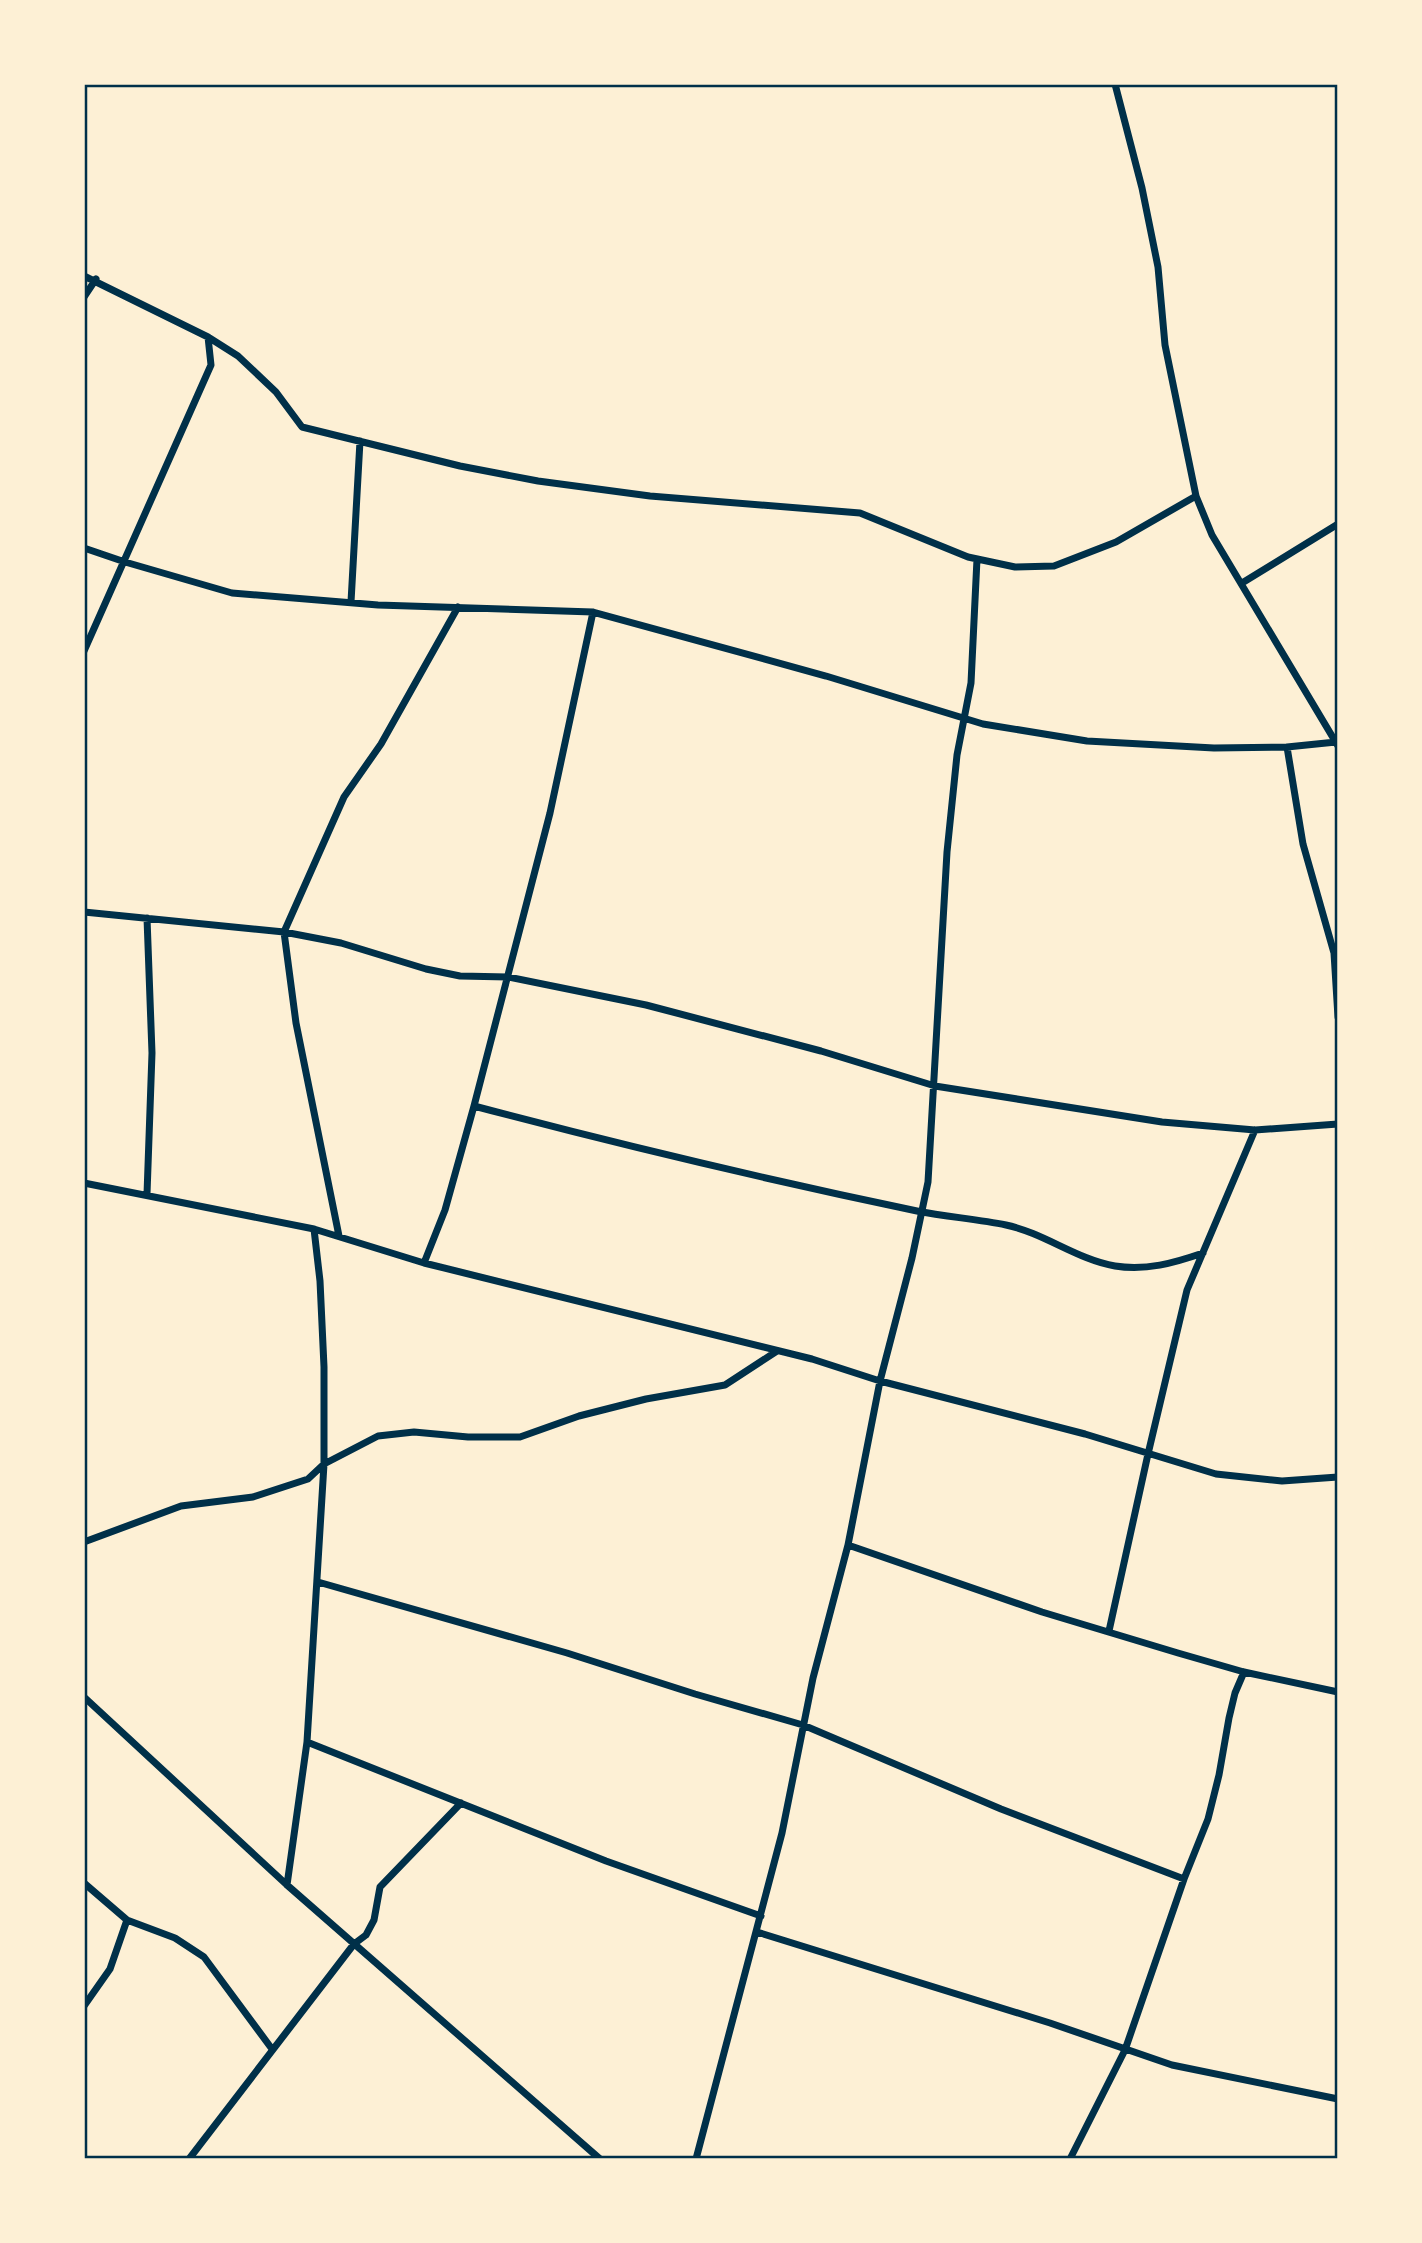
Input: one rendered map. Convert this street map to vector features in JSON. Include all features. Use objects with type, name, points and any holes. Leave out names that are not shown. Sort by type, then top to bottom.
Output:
[{"type":"street","points":[[84,548],[232,593],[351,602],[593,612],[826,676],[983,724],[1087,741],[1214,748],[1337,744],[1212,535],[1196,496],[1164,345],[1158,267],[1142,188],[1115,84]]},
{"type":"street","points":[[84,276],[96,279],[208,337],[238,356],[276,392],[302,427],[460,466],[538,481],[650,496],[860,513],[977,559],[1015,567],[1054,566],[1116,542],[1196,496]]},
{"type":"street","points":[[84,298],[96,279]]},
{"type":"street","points":[[84,651],[211,365],[208,337]]},
{"type":"street","points":[[351,602],[360,441]]},
{"type":"street","points":[[1242,583],[1338,524]]},
{"type":"street","points":[[696,2159],[782,1833],[813,1678],[848,1545],[880,1381],[912,1258],[928,1182],[948,838],[957,755],[971,683],[977,559]]},
{"type":"street","points":[[339,1236],[296,1023],[284,932],[344,797],[381,744],[458,607]]},
{"type":"street","points":[[424,1263],[445,1210],[508,977],[550,813],[593,612]]},
{"type":"street","points":[[1287,747],[1303,844],[1334,953],[1338,1017]]},
{"type":"street","points":[[84,912],[284,932],[341,943],[460,976],[508,977],[646,1005],[821,1051],[935,1086],[1162,1122],[1255,1130],[1338,1124]]},
{"type":"street","points":[[147,918],[152,1053],[147,1194]]},
{"type":"street","points":[[474,1106],[755,1176],[921,1212],[1007,1226],[1038,1235],[1113,1266],[1143,1268],[1176,1263],[1203,1253]]},
{"type":"street","points":[[1109,1632],[1187,1290],[1255,1130]]},
{"type":"street","points":[[84,1183],[314,1229],[424,1263],[777,1351],[880,1381],[1085,1434],[1216,1474],[1282,1481],[1338,1477]]},
{"type":"street","points":[[286,1885],[307,1742],[324,1464],[324,1355],[314,1229]]},
{"type":"street","points":[[84,1542],[181,1506],[253,1497],[308,1479],[324,1464],[378,1436],[414,1432],[468,1437],[520,1437],[606,1409],[725,1385],[777,1351]]},
{"type":"street","points":[[848,1545],[1042,1612],[1244,1672],[1338,1692]]},
{"type":"street","points":[[317,1582],[567,1653],[803,1725],[1001,1809],[1184,1879]]},
{"type":"street","points":[[1070,2159],[1125,2050],[1184,1879],[1208,1819],[1235,1693],[1244,1672]]},
{"type":"street","points":[[84,1697],[286,1885],[600,2159]]},
{"type":"street","points":[[307,1742],[606,1861],[761,1916]]},
{"type":"street","points":[[189,2159],[354,1944],[366,1935],[374,1920],[380,1887],[461,1803]]},
{"type":"street","points":[[84,1883],[127,1920],[175,1938],[204,1956],[272,2049]]},
{"type":"street","points":[[84,2006],[110,1969],[127,1920]]},
{"type":"street","points":[[757,1932],[1050,2023],[1172,2065],[1338,2099]]}]
